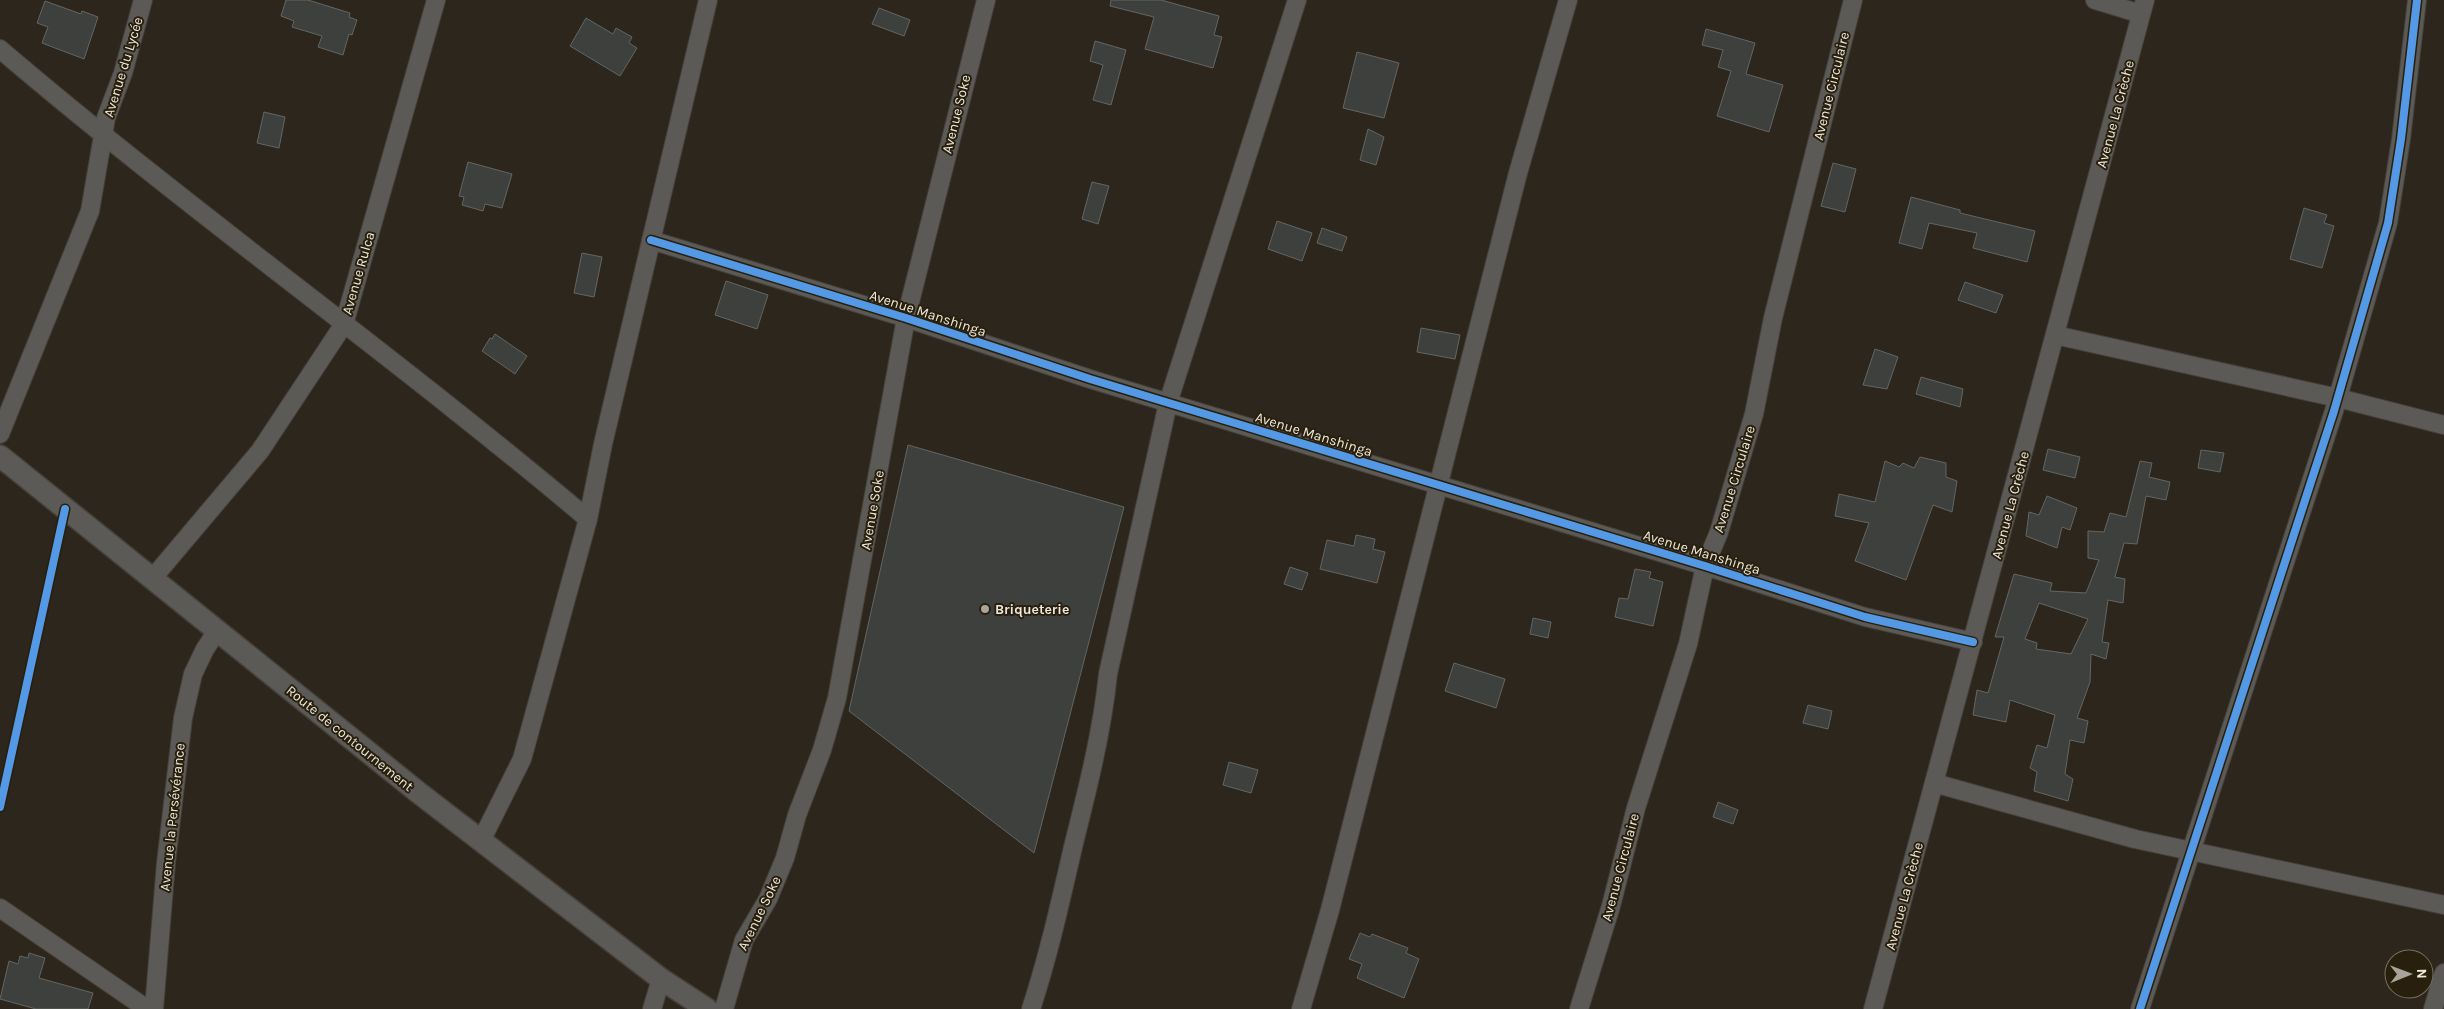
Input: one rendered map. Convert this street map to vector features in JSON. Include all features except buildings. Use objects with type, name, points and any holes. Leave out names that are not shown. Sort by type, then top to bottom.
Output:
[{"type":"street","name":"Avenue du Lycée","points":[[0,434],[90,211],[106,118],[123,73],[143,0]]},
{"type":"street","name":"Avenue Rulca","points":[[152,579],[260,451],[344,324],[436,0]]},
{"type":"street","points":[[481,841],[522,758],[588,519],[603,444],[708,0]]},
{"type":"street","name":"Avenue Soke","points":[[724,1009],[744,940],[768,899],[784,858],[797,815],[822,750],[837,698],[906,318],[986,0]]},
{"type":"street","points":[[1031,1009],[1045,965],[1086,799],[1104,711],[1108,674],[1168,403],[1297,0]]},
{"type":"street","points":[[1301,1009],[1330,910],[1437,484],[1518,173],[1568,0]]},
{"type":"street","name":"Avenue Circulaire","points":[[1578,1009],[1611,906],[1636,808],[1688,644],[1705,566],[1719,532],[1754,414],[1773,318],[1853,0]]},
{"type":"street","points":[[2095,0],[2143,7]]},
{"type":"street","points":[[2140,1009],[2338,398],[2388,223],[2401,139],[2417,0]]},
{"type":"street","name":"Avenue La Crèche","points":[[1872,1009],[1973,642],[2143,7]]},
{"type":"street","points":[[0,49],[139,165],[492,438],[588,519]]},
{"type":"street","name":"Avenue Manshinga","points":[[651,240],[906,318],[1168,403],[1705,566],[1865,617],[1973,642]]},
{"type":"street","points":[[2055,335],[2338,398],[2444,425]]},
{"type":"street","name":"Route de contournement","points":[[0,456],[481,841],[661,978],[707,1009]]},
{"type":"street","name":"Avenue la Persévérance","points":[[154,1009],[166,863],[184,718],[193,674],[204,649],[217,631]]},
{"type":"street","points":[[1934,783],[2135,839],[2444,905]]},
{"type":"street","points":[[0,908],[147,1009]]},
{"type":"street","points":[[2437,1008],[2444,974]]},
{"type":"street","points":[[652,1009],[661,978]]},
{"type":"cycle path","points":[[2140,1009],[2334,411],[2388,223],[2401,139],[2417,0]]},
{"type":"cycle path","points":[[651,240],[906,318],[1090,379],[1705,566],[1865,617],[1973,642]]},
{"type":"cycle path","points":[[0,807],[65,509]]},
{"type":"place","name":"Briqueterie","points":[[985,609]]}]
